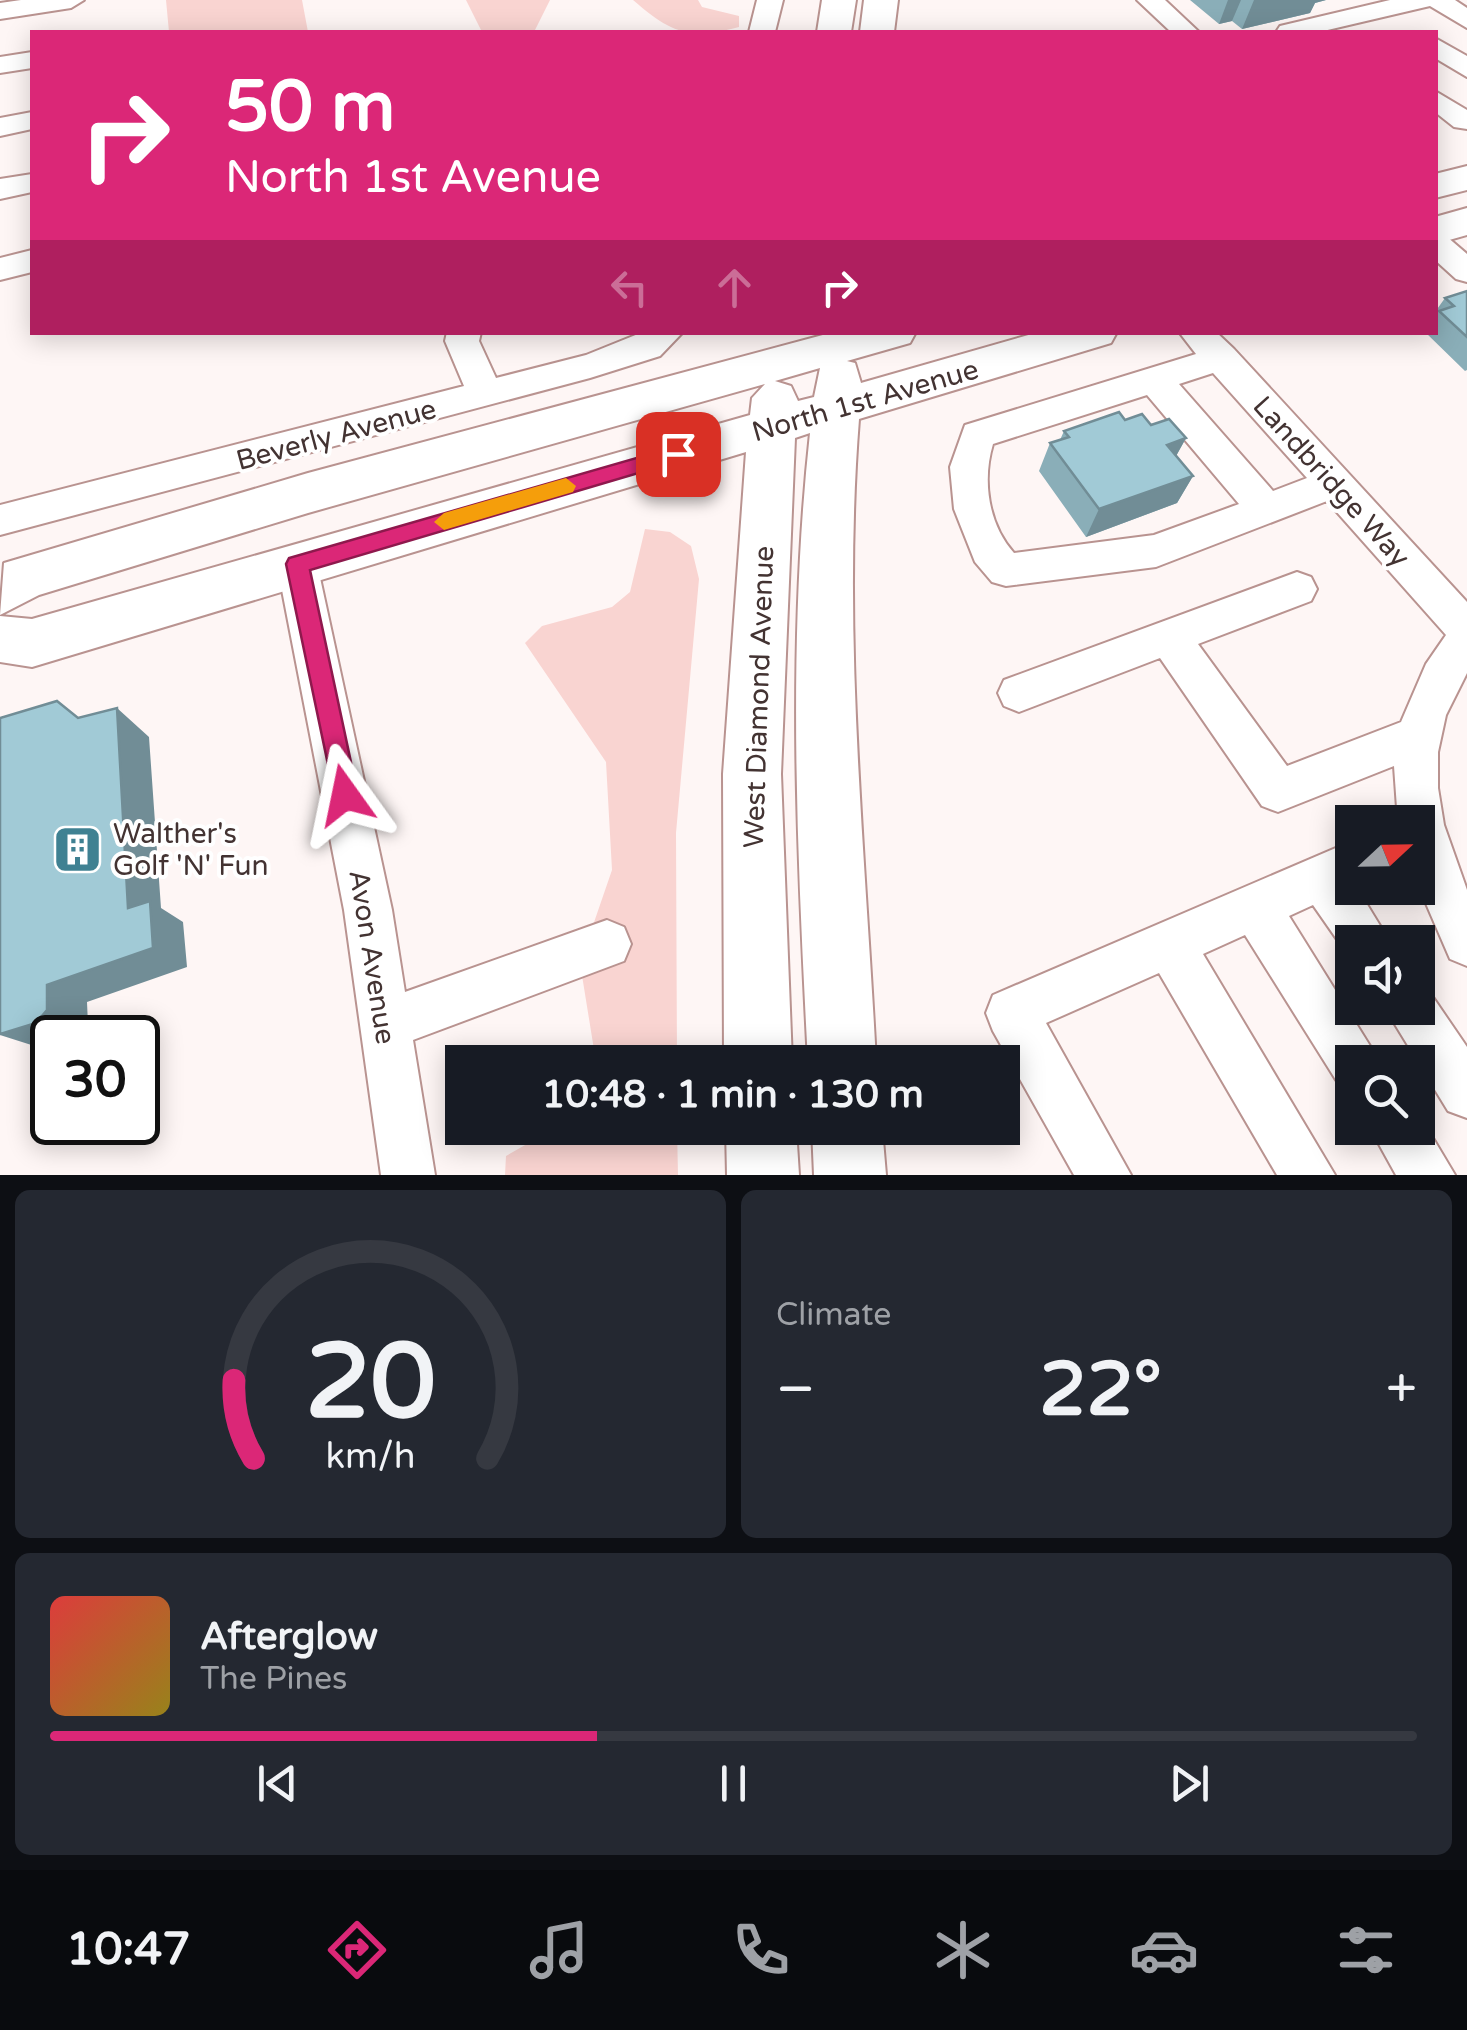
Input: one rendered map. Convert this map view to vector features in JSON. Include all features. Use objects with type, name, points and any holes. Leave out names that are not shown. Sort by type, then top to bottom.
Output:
[{"type":"main road","points":[[834,30],[839,0]]},
{"type":"main road","points":[[878,30],[881,0]]},
{"type":"main road","points":[[1438,230],[1467,221]]},
{"type":"main road","name":"North 1st Avenue","points":[[0,592],[22,578],[783,348],[875,335]]},
{"type":"main road","name":"North 1st Avenue","points":[[0,639],[32,642],[1085,335]]},
{"type":"main road","points":[[841,1045],[821,698],[826,488],[843,340]]},
{"type":"main road","name":"West Diamond Avenue","points":[[758,1045],[752,774],[770,427],[783,348]]},
{"type":"main road","points":[[761,1145],[762,1175]]},
{"type":"main road","points":[[848,1145],[850,1175]]},
{"type":"street","points":[[0,11],[71,0]]},
{"type":"street","points":[[762,30],[770,0]]},
{"type":"street","points":[[1150,0],[1184,30]]},
{"type":"street","points":[[1311,30],[1343,27],[1385,9],[1422,0]]},
{"type":"street","points":[[1438,0],[1467,20]]},
{"type":"street","points":[[1385,9],[1414,30]]},
{"type":"street","points":[[1438,48],[1467,69]]},
{"type":"street","points":[[0,65],[30,60]]},
{"type":"street","points":[[1438,101],[1465,121]]},
{"type":"street","points":[[0,127],[30,121]]},
{"type":"street","points":[[1438,128],[1465,121]]},
{"type":"street","points":[[0,189],[30,183]]},
{"type":"street","points":[[1438,247],[1467,271]]},
{"type":"street","points":[[0,269],[30,262]]},
{"type":"street","points":[[463,335],[462,342],[485,393]]},
{"type":"street","name":"Beverly Avenue","points":[[0,520],[634,352],[661,335]]},
{"type":"street","points":[[1209,345],[1154,379],[978,436],[969,467],[976,518],[992,560],[1006,570],[1104,561],[1156,551],[1335,484]]},
{"type":"street","name":"Landbridge Way","points":[[1209,345],[1335,484],[1463,650]]},
{"type":"street","points":[[1154,379],[1266,509]]},
{"type":"street","name":"Avon Avenue","points":[[297,564],[368,910],[408,1175]]},
{"type":"street","points":[[1019,693],[1298,589]]},
{"type":"street","points":[[1169,637],[1278,791],[1414,737]]},
{"type":"street","points":[[1418,805],[1414,737],[1463,650]]},
{"type":"street","points":[[1104,1175],[1011,1013],[1335,872]]},
{"type":"street","points":[[1435,873],[1467,942]]},
{"type":"street","points":[[1255,906],[1343,1045]]},
{"type":"street","points":[[384,1025],[607,944]]},
{"type":"street","points":[[1169,944],[1308,1175]]},
{"type":"street","points":[[1422,1025],[1467,1092]]},
{"type":"street","points":[[1408,1145],[1428,1175]]},
{"type":"shaded area","points":[[166,0],[302,0],[308,30],[169,30]]},
{"type":"shaded area","points":[[466,0],[550,0],[535,30],[481,30]]},
{"type":"shaded area","points":[[633,0],[698,0],[702,7],[739,16],[739,27],[679,30],[658,20]]},
{"type":"shaded area","points":[[645,529],[670,532],[691,546],[699,579],[676,833],[677,1045],[593,1045],[580,963],[612,870],[606,762],[525,643],[542,626],[612,607],[630,592]]},
{"type":"shaded area","points":[[525,1145],[677,1145],[678,1175],[505,1175],[506,1156]]},
{"type":"building","points":[[1467,291],[1467,337],[1439,311],[1454,306],[1445,298]]},
{"type":"building","points":[[1119,412],[1125,420],[1142,414],[1151,425],[1169,419],[1186,438],[1167,445],[1193,476],[1099,509],[1050,443],[1069,437],[1064,431]]},
{"type":"building","name":"Walther's Golf 'N' Fun","points":[[57,701],[78,718],[117,708],[128,908],[150,901],[153,948],[47,985],[47,1010],[43,1015],[30,1015],[30,1025],[0,1034],[0,718]]},
{"type":"slow traffic","points":[[444,522],[566,486]]},
{"type":"place","name":"Walther's Golf 'N' Fun","points":[[78,849]]},
{"type":"route","points":[[345,795],[297,564],[678,454]]}]
